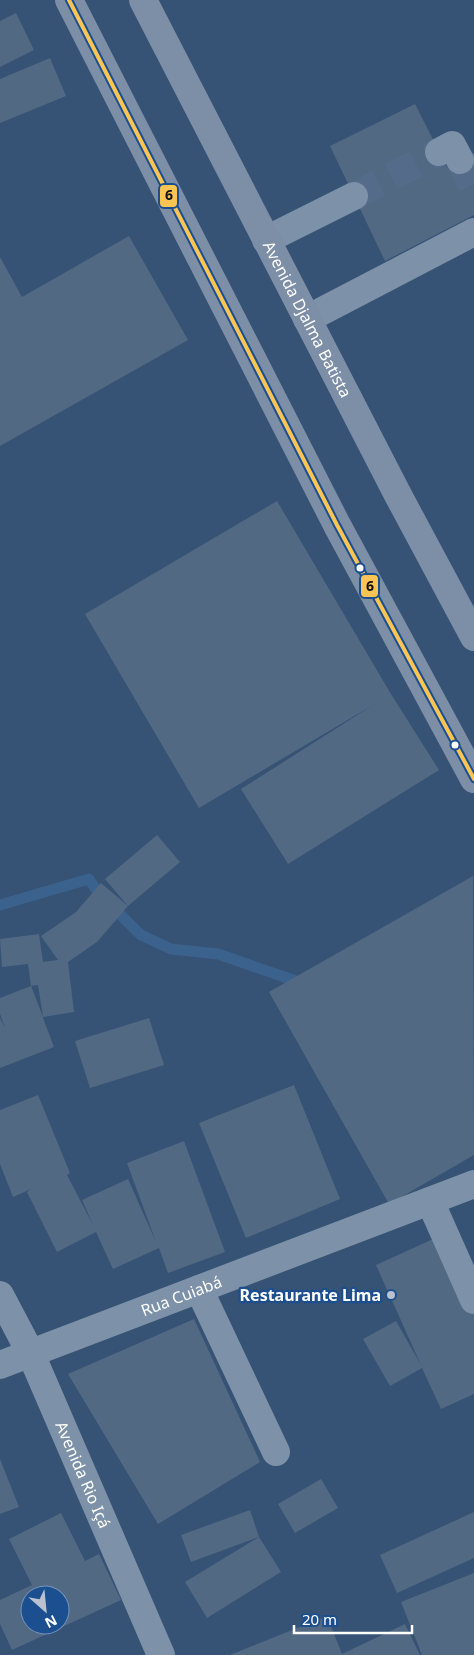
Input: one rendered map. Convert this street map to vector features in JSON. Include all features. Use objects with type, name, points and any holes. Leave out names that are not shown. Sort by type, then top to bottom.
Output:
[{"type":"main road","points":[[69,0],[337,525],[474,779]]},
{"type":"main road","name":"Avenida Djalma Batista","points":[[143,0],[398,495],[474,637]]},
{"type":"street","points":[[266,240],[354,196]]},
{"type":"street","points":[[307,319],[474,232]]},
{"type":"street","name":"Rua Cuiabá","points":[[0,1365],[474,1184]]},
{"type":"street","points":[[430,1201],[474,1300]]},
{"type":"street","points":[[199,1289],[276,1452]]},
{"type":"street","name":"Avenida Rio Içá","points":[[0,1295],[31,1354],[161,1655]]},
{"type":"building","points":[[16,13],[34,50],[0,67],[0,21]]},
{"type":"building","points":[[50,58],[66,96],[0,123],[0,79]]},
{"type":"building","points":[[415,104],[447,167],[474,153],[474,215],[385,261],[330,146]]},
{"type":"building","points":[[129,236],[188,340],[0,446],[0,257],[22,297]]},
{"type":"building","points":[[277,501],[391,694],[439,770],[288,864],[241,789],[373,705],[199,808],[85,614]]},
{"type":"building","points":[[157,835],[180,862],[128,906],[105,879]]},
{"type":"building","points":[[473,876],[474,1155],[389,1204],[269,992]]},
{"type":"building","points":[[101,883],[128,906],[97,942],[68,962],[74,1012],[43,1017],[38,985],[31,986],[28,964],[2,967],[0,939],[39,934],[43,962],[58,960],[41,936],[76,912]]},
{"type":"building","points":[[31,986],[54,1047],[0,1068],[0,1018],[5,1028],[0,1014],[0,998]]},
{"type":"building","points":[[149,1018],[164,1065],[90,1088],[75,1041]]},
{"type":"building","points":[[294,1085],[340,1199],[246,1238],[199,1123]]},
{"type":"building","points":[[38,1095],[70,1173],[67,1175],[93,1225],[82,1200],[128,1179],[156,1242],[127,1163],[184,1141],[225,1252],[168,1273],[159,1248],[113,1269],[96,1232],[57,1252],[27,1192],[31,1189],[13,1197],[0,1164],[0,1110]]},
{"type":"building","points":[[444,1234],[474,1300],[474,1394],[441,1409],[422,1368],[390,1386],[363,1339],[396,1321],[421,1365],[376,1265]]},
{"type":"building","points":[[194,1319],[260,1462],[158,1524],[68,1374]]},
{"type":"building","points":[[0,1459],[19,1507],[0,1514]]},
{"type":"building","points":[[321,1479],[338,1508],[295,1533],[278,1504]]},
{"type":"building","points":[[250,1510],[259,1537],[191,1562],[181,1535]]},
{"type":"building","points":[[474,1512],[474,1558],[397,1593],[380,1555]]},
{"type":"building","points":[[61,1513],[85,1561],[99,1554],[121,1600],[70,1623],[70,1585],[32,1585],[9,1539]]},
{"type":"building","points":[[259,1537],[281,1572],[207,1618],[185,1582]]},
{"type":"building","points":[[474,1573],[474,1655],[422,1655],[401,1602]]},
{"type":"building","points":[[20,1591],[20,1635],[45,1635],[12,1650],[0,1624],[0,1600]]},
{"type":"building","points":[[327,1616],[342,1654],[405,1624],[420,1655],[230,1655]]},
{"type":"waterway","points":[[0,905],[89,879],[99,894],[141,935],[171,949],[218,954],[296,981]]},
{"type":"tunnel","points":[[354,196],[439,152]]},
{"type":"tunnel","points":[[460,160],[474,189]]},
{"type":"transit line","name":"6","points":[[69,0],[337,525],[474,779]]},
{"type":"place","name":"Restaurante Lima","points":[[391,1295]]}]
